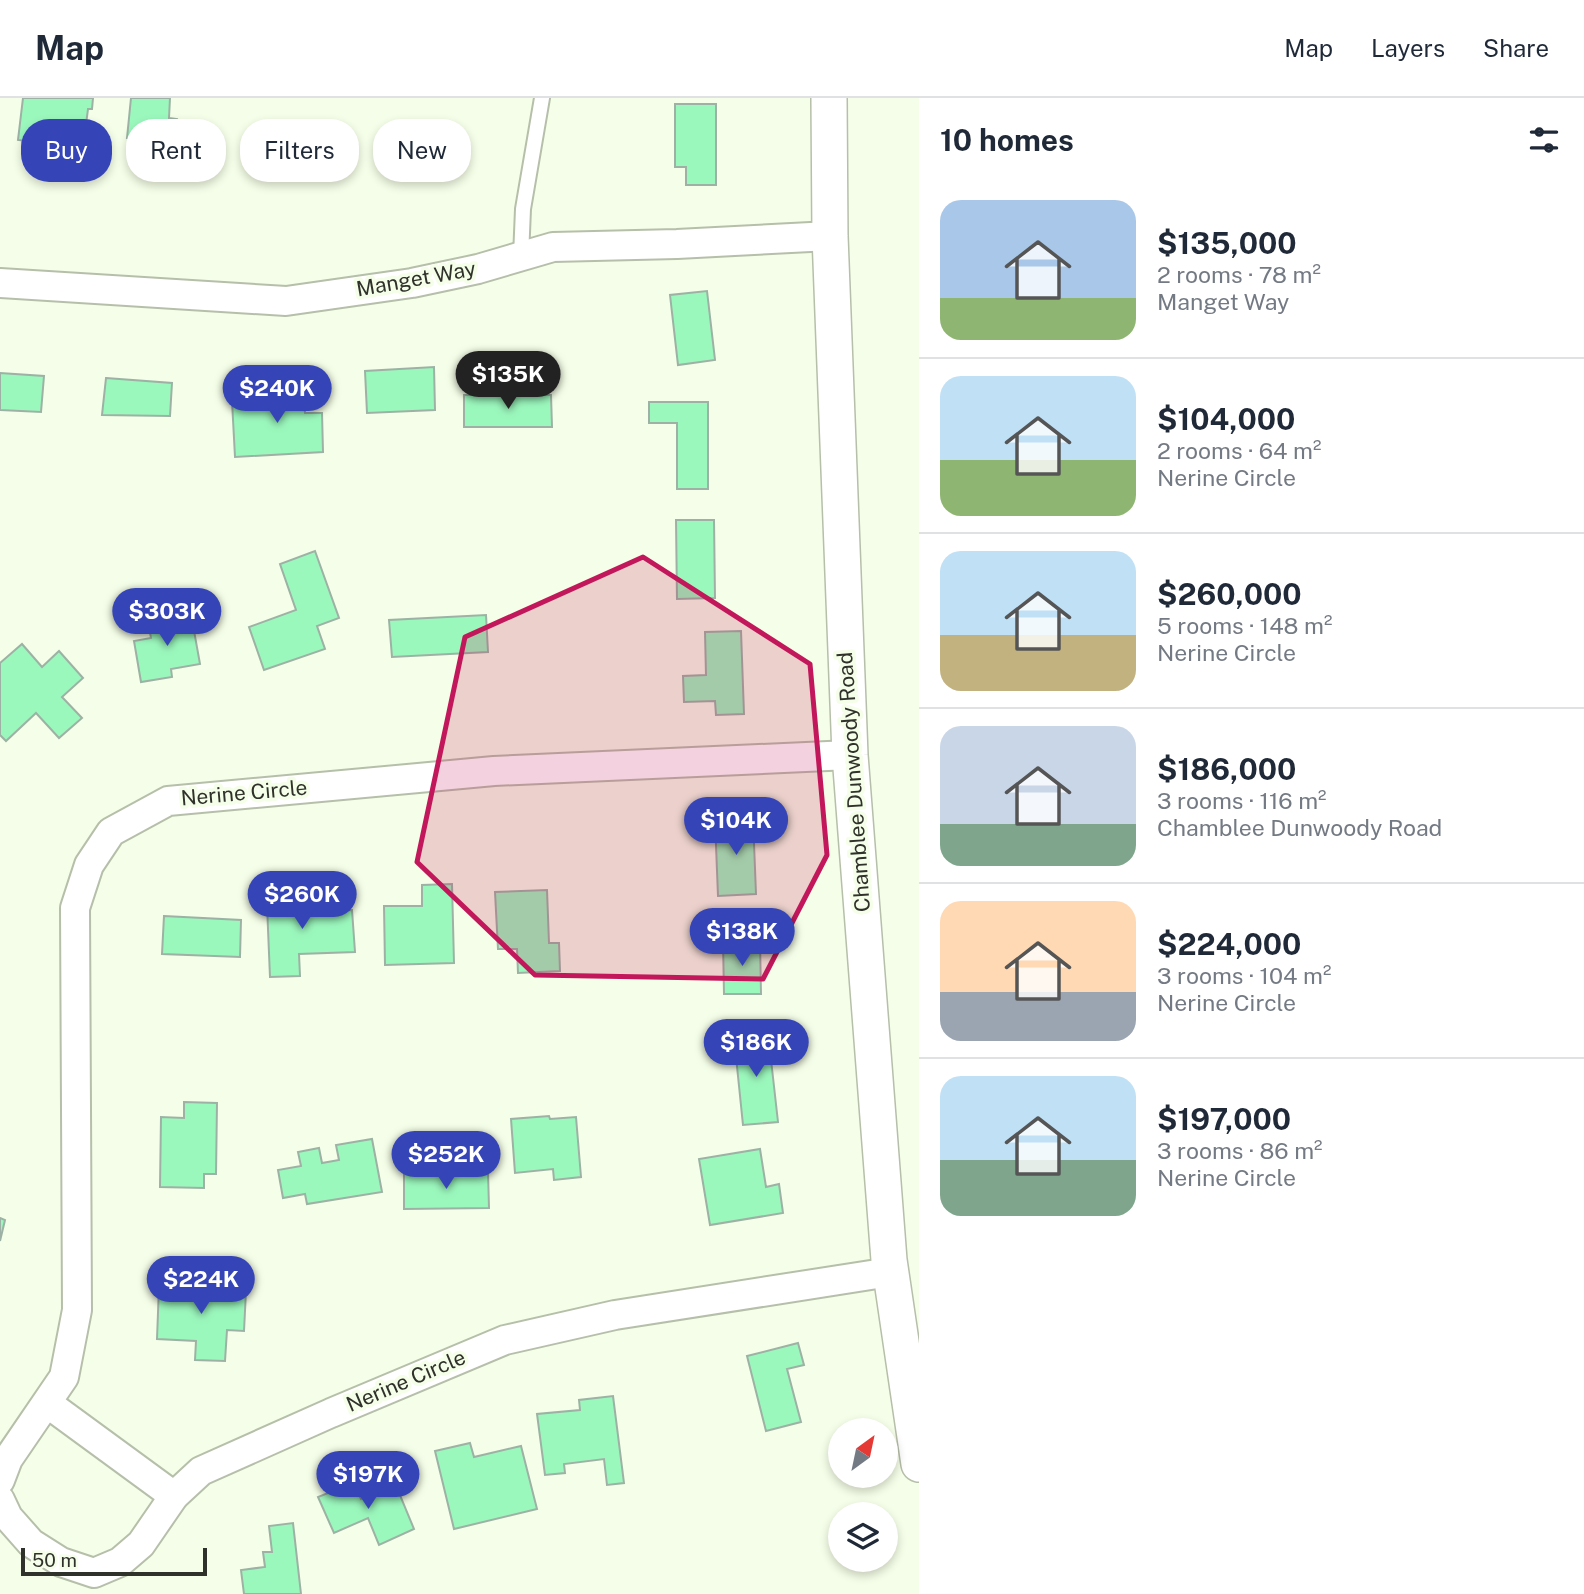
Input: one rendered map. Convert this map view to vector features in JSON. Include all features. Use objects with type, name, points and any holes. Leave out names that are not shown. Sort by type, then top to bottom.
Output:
[{"type":"street","name":"Chamblee Dunwoody Road","points":[[829,98],[830,236],[850,755],[890,1272],[919,1464]]},
{"type":"street","name":"Manget Way","points":[[0,282],[286,301],[412,283],[552,247],[830,236]]},
{"type":"street","name":"Nerine Circle","points":[[0,1480],[8,1459],[64,1377],[76,1310],[75,908],[89,865],[111,832],[168,801],[494,771],[850,755]]},
{"type":"street","name":"Nerine Circle","points":[[0,1500],[8,1517],[32,1544],[61,1562],[94,1573],[120,1562],[141,1544],[174,1496],[201,1471],[505,1340],[615,1315],[890,1272]]},
{"type":"street","points":[[47,1404],[174,1496]]},
{"type":"lane","points":[[521,257],[523,209],[542,98]]},
{"type":"highlighted area","points":[[643,557],[810,664],[827,855],[763,979],[535,975],[417,862],[465,637]]},
{"type":"building","points":[[23,98],[93,98],[92,109],[88,109],[87,119],[21,119],[21,140],[18,140]]},
{"type":"building","points":[[131,98],[170,98],[169,118],[177,119],[129,119]]},
{"type":"building","points":[[675,104],[716,104],[716,185],[686,185],[686,167],[675,167]]},
{"type":"building","points":[[707,291],[715,360],[678,365],[670,295]]},
{"type":"building","points":[[434,367],[435,410],[367,413],[365,371]]},
{"type":"building","points":[[0,373],[44,376],[41,412],[0,410]]},
{"type":"building","points":[[106,378],[172,383],[170,416],[102,415]]},
{"type":"building","points":[[303,385],[305,413],[322,413],[323,452],[235,457],[232,401],[270,399],[270,387]]},
{"type":"building","points":[[464,395],[551,395],[552,427],[464,427]]},
{"type":"building","points":[[649,402],[708,402],[708,489],[677,489],[677,423],[649,423]]},
{"type":"building","points":[[676,520],[714,520],[715,598],[677,599]]},
{"type":"building","points":[[315,551],[339,618],[317,626],[325,649],[264,670],[249,627],[296,610],[280,564]]},
{"type":"building","points":[[191,614],[200,664],[171,669],[172,677],[141,682],[134,641],[151,638],[148,621]]},
{"type":"building","points":[[486,615],[488,652],[392,657],[389,620]]},
{"type":"building","points":[[741,631],[744,714],[716,715],[715,701],[684,702],[683,676],[706,675],[705,632]]},
{"type":"building","points":[[22,644],[42,667],[59,651],[83,678],[62,697],[82,718],[59,738],[36,713],[6,741],[0,735],[0,663]]},
{"type":"building","points":[[753,818],[756,894],[718,896],[715,820]]},
{"type":"building","points":[[293,880],[294,912],[352,910],[355,952],[299,954],[300,976],[270,977],[266,881]]},
{"type":"building","points":[[452,884],[454,963],[385,965],[384,906],[422,906],[422,885]]},
{"type":"building","points":[[547,890],[549,943],[559,943],[560,971],[518,973],[517,949],[498,949],[495,892]]},
{"type":"building","points":[[164,916],[241,920],[240,957],[162,954]]},
{"type":"building","points":[[760,941],[761,994],[724,994],[723,942]]},
{"type":"building","points":[[768,1033],[778,1122],[743,1125],[734,1037]]},
{"type":"building","points":[[184,1102],[217,1103],[216,1174],[204,1174],[204,1188],[160,1187],[161,1117],[184,1118]]},
{"type":"building","points":[[549,1116],[550,1119],[576,1117],[581,1177],[554,1180],[553,1169],[515,1173],[511,1119]]},
{"type":"building","points":[[372,1139],[382,1192],[307,1204],[305,1194],[283,1198],[278,1170],[301,1166],[298,1152],[319,1148],[322,1163],[339,1160],[336,1145]]},
{"type":"building","points":[[760,1149],[766,1187],[779,1184],[783,1213],[710,1225],[699,1159]]},
{"type":"building","points":[[488,1172],[489,1208],[404,1209],[404,1173]]},
{"type":"building","points":[[0,1218],[5,1220],[0,1241]]},
{"type":"building","points":[[194,1274],[218,1275],[218,1289],[246,1291],[244,1331],[227,1330],[225,1361],[195,1360],[196,1341],[157,1339],[159,1286],[193,1288]]},
{"type":"building","points":[[798,1343],[804,1365],[787,1369],[801,1422],[766,1431],[747,1356]]},
{"type":"building","points":[[613,1396],[624,1483],[607,1485],[604,1459],[564,1464],[565,1473],[545,1475],[537,1414],[580,1410],[579,1400]]},
{"type":"building","points":[[470,1443],[474,1457],[521,1446],[537,1509],[454,1529],[435,1451]]},
{"type":"building","points":[[353,1483],[361,1499],[395,1483],[414,1529],[379,1545],[368,1518],[334,1533],[318,1497]]},
{"type":"building","points":[[293,1523],[301,1594],[244,1594],[241,1570],[265,1567],[263,1552],[272,1552],[269,1526]]}]
